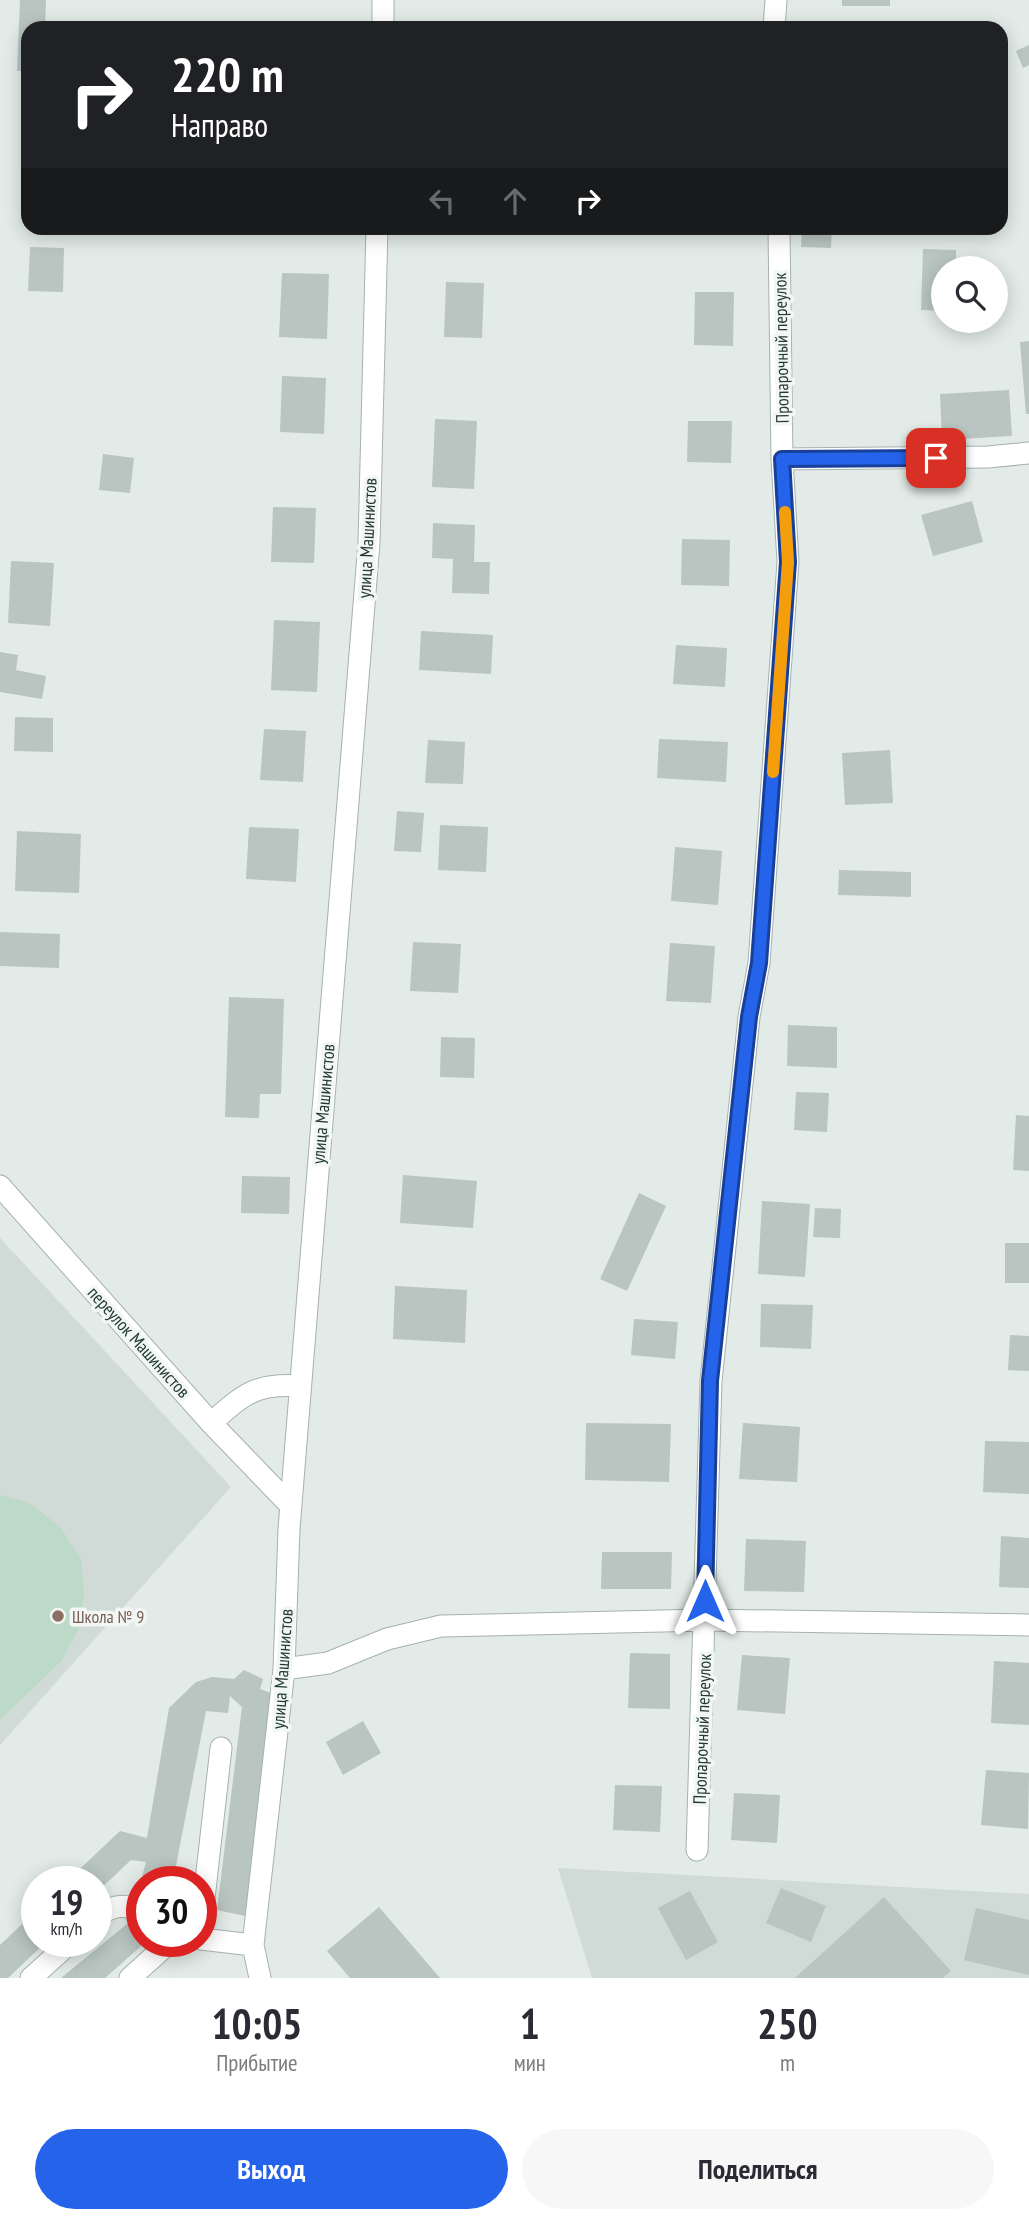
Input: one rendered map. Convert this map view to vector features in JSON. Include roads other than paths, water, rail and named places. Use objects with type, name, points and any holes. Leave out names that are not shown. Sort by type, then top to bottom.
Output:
[{"type":"street","points":[[383,0],[383,21]]},
{"type":"street","points":[[774,21],[776,0]]},
{"type":"street","name":"улица Машинистов","points":[[260,1978],[253,1945],[284,1669],[300,1386],[369,543],[377,235]]},
{"type":"street","name":"Пропарочный переулок","points":[[697,1850],[706,1620],[710,1381],[749,1017],[759,963],[787,576],[782,459],[779,235]]},
{"type":"street","points":[[782,459],[988,457],[1029,453]]},
{"type":"street","name":"переулок Машинистов","points":[[0,1186],[211,1423],[292,1506]]},
{"type":"street","points":[[211,1423],[245,1393],[277,1385],[300,1386]]},
{"type":"street","points":[[284,1669],[328,1663],[387,1640],[441,1626],[706,1620],[1029,1625]]},
{"type":"street","points":[[208,1866],[221,1748]]},
{"type":"street","points":[[217,1942],[253,1945]]},
{"type":"street","points":[[31,1978],[54,1957]]},
{"type":"street","points":[[130,1978],[153,1957]]},
{"type":"place","name":"Школа № 9","points":[[58,1616]]}]
